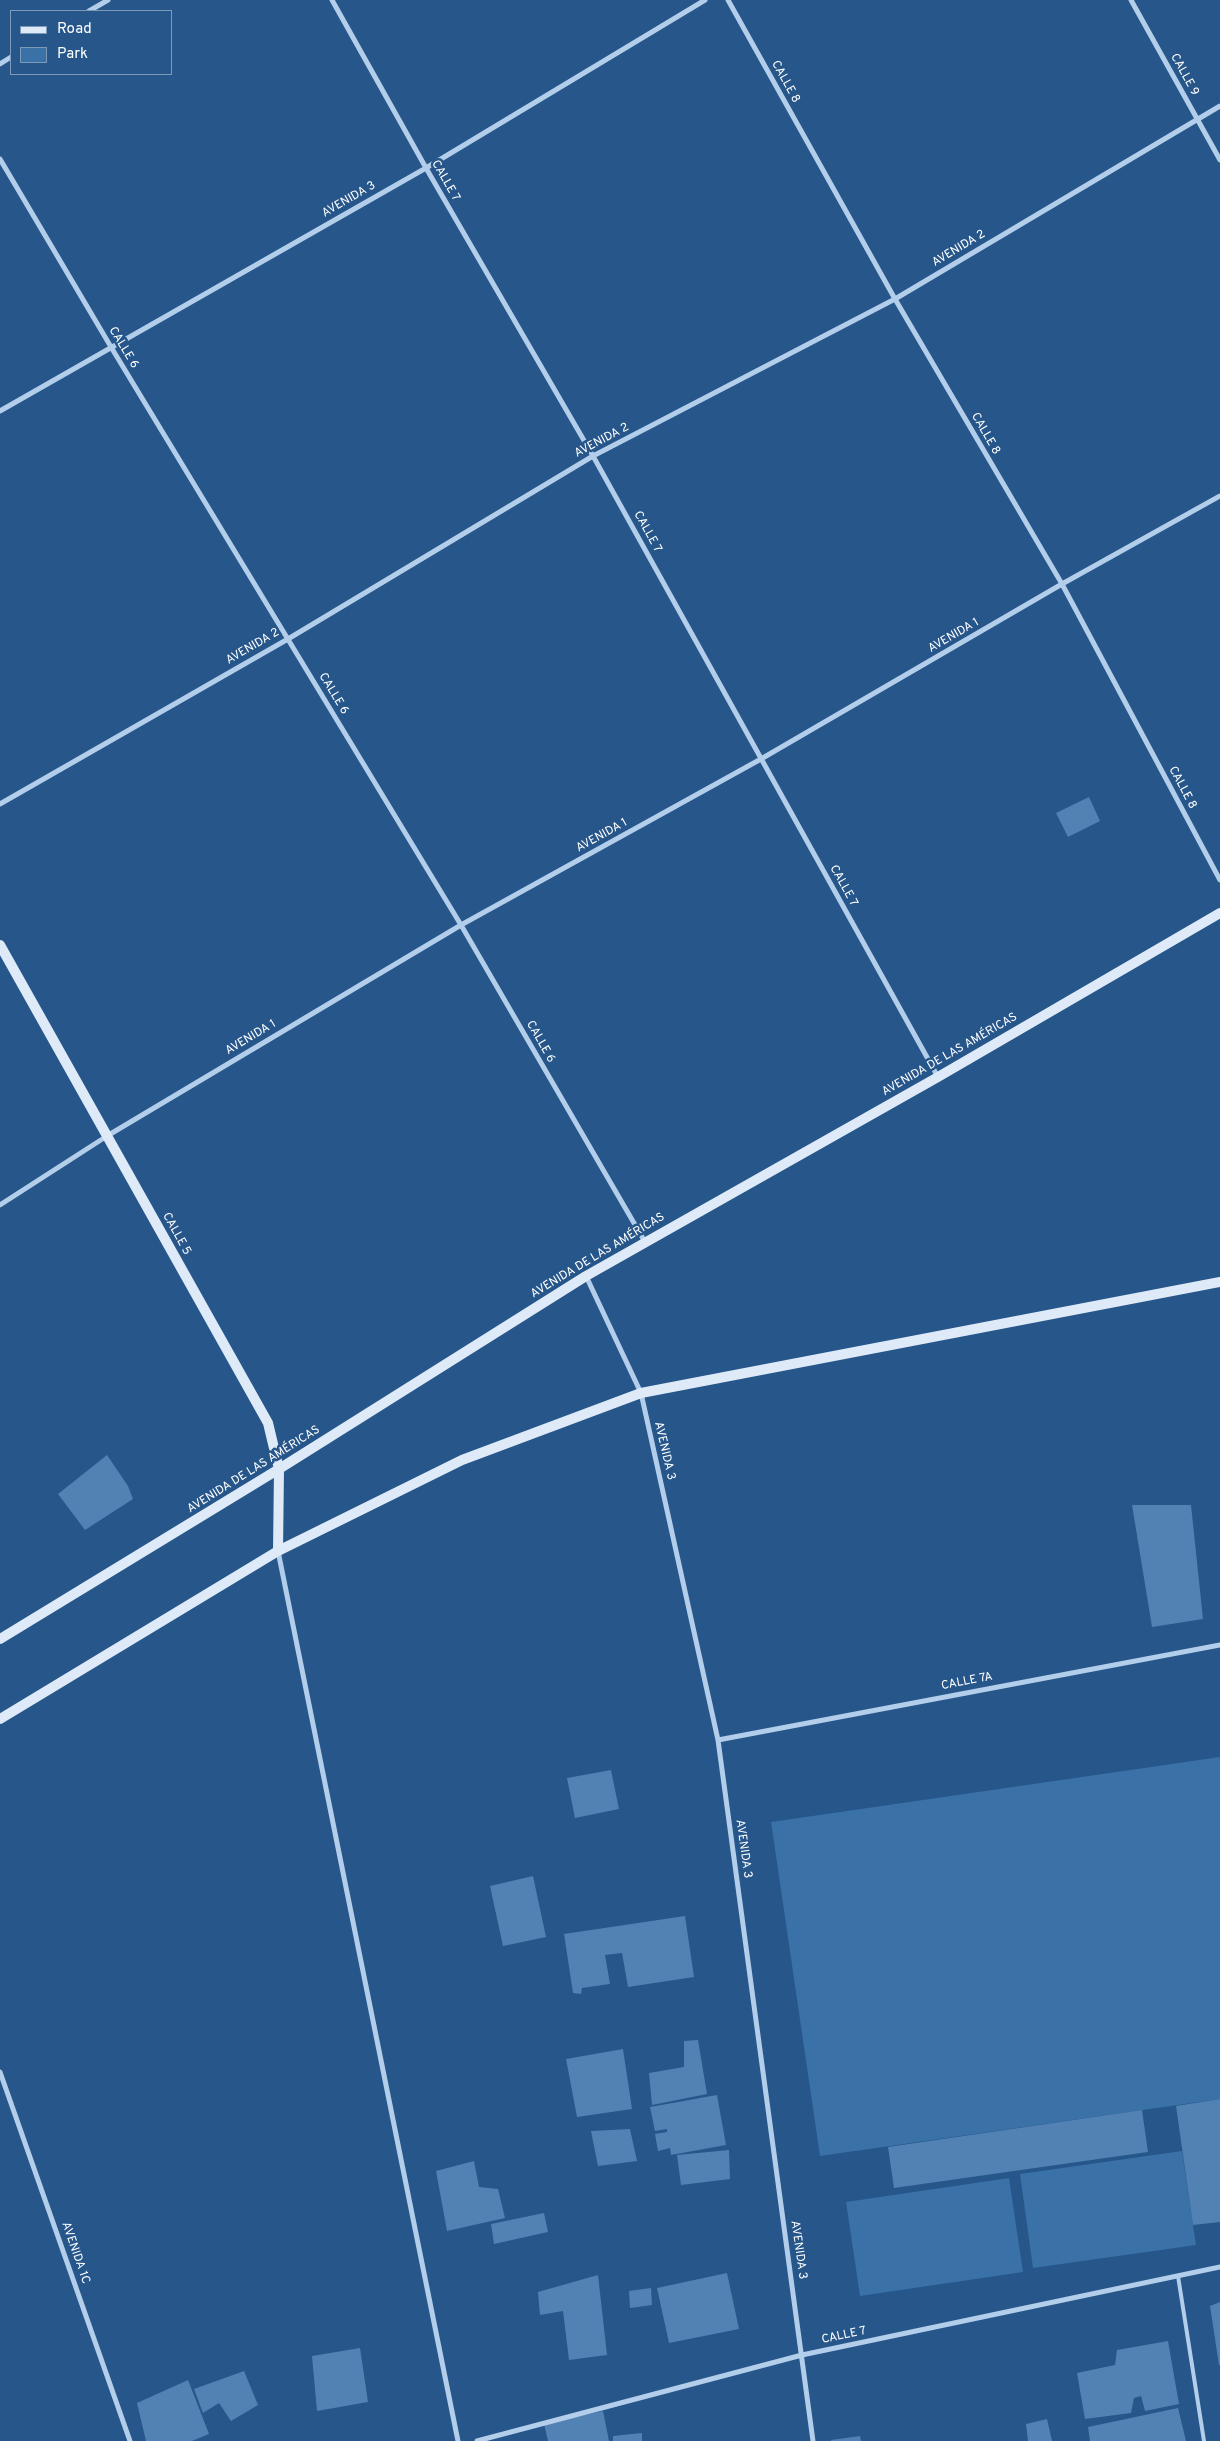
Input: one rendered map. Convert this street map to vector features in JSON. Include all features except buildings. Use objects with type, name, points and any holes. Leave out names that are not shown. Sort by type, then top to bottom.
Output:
[{"type":"main road","name":"AVENIDA DE LAS AMÉRICAS","points":[[0,1639],[279,1469],[586,1276],[938,1077],[1220,913]]},
{"type":"main road","name":"CALLE 5","points":[[0,945],[268,1423],[279,1469],[278,1551]]},
{"type":"main road","points":[[0,1719],[278,1551],[462,1460],[641,1394],[1220,1282]]},
{"type":"street","points":[[91,10],[108,0]]},
{"type":"street","name":"CALLE 7","points":[[332,0],[426,168],[593,456],[938,1077]]},
{"type":"street","name":"AVENIDA 3","points":[[0,411],[426,168],[705,0]]},
{"type":"street","name":"CALLE 8","points":[[728,0],[894,299],[1062,584],[1220,880]]},
{"type":"street","name":"CALLE 9","points":[[1131,0],[1220,160]]},
{"type":"street","name":"AVENIDA 2","points":[[0,804],[288,639],[593,456],[894,299],[1220,106]]},
{"type":"street","name":"CALLE 6","points":[[0,159],[111,347],[461,925],[645,1242]]},
{"type":"street","name":"AVENIDA 1","points":[[0,1205],[107,1136],[461,925],[761,760],[1062,584],[1220,496]]},
{"type":"street","name":"AVENIDA 3","points":[[586,1276],[641,1394],[718,1740],[813,2441]]},
{"type":"street","points":[[278,1551],[458,2441]]},
{"type":"street","name":"CALLE 7A","points":[[718,1740],[1220,1644]]},
{"type":"street","name":"AVENIDA 1C","points":[[0,2072],[130,2441]]},
{"type":"street","name":"CALLE 7","points":[[477,2441],[802,2356],[1220,2267]]},
{"type":"lane","points":[[1178,2276],[1204,2441]]},
{"type":"green space","points":[[1220,1757],[1220,2099],[820,2156],[771,1822]]},
{"type":"green space","points":[[1182,2151],[1196,2245],[1033,2268],[1020,2174]]},
{"type":"green space","points":[[1009,2178],[1023,2272],[860,2296],[846,2202]]}]
